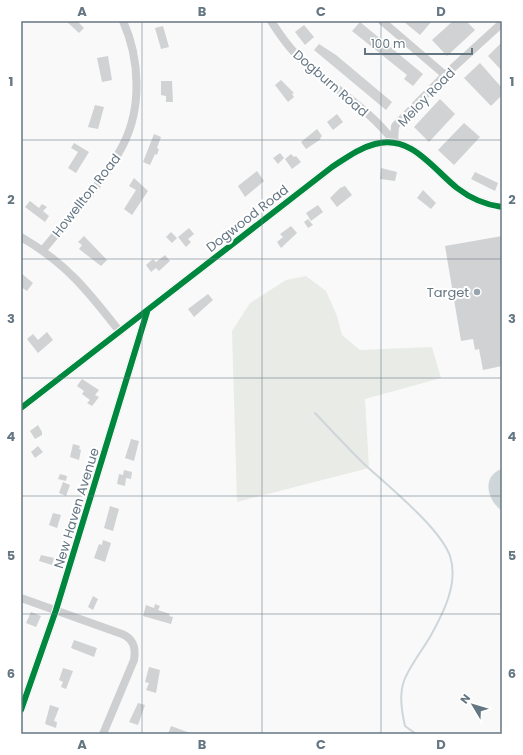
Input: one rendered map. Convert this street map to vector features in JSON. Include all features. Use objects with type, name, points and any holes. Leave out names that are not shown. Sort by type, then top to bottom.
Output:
[{"type":"street","name":"Howellton Road","points":[[43,250],[100,180],[123,146],[128,134],[135,106],[136,66],[132,46],[123,21]]},
{"type":"street","name":"Dogburn Road","points":[[271,21],[279,34],[303,61],[382,126],[394,142]]},
{"type":"street","points":[[382,21],[445,75]]},
{"type":"street","name":"Meloy Road","points":[[394,142],[395,126],[445,75],[502,23]]},
{"type":"street","name":"Dogwood Road","points":[[21,408],[147,312],[233,242],[343,160],[370,145],[383,142],[394,142],[416,151],[465,194],[482,202],[502,207]]},
{"type":"street","points":[[21,236],[43,250],[67,269],[92,296],[120,332]]},
{"type":"street","name":"New Haven Avenue","points":[[21,710],[56,610],[147,312]]},
{"type":"street","points":[[21,598],[126,636],[134,645],[136,650],[134,660],[103,734]]},
{"type":"shaded area","points":[[306,276],[326,291],[337,316],[342,335],[360,350],[432,347],[441,378],[365,399],[369,468],[237,502],[232,331],[250,303],[286,280]]},
{"type":"shaded area","points":[[502,469],[502,511],[493,501],[488,488],[491,477],[495,472]]},
{"type":"building","points":[[66,21],[77,21],[84,28],[79,33]]},
{"type":"building","points":[[403,21],[432,21],[420,35]]},
{"type":"building","points":[[453,21],[466,21],[475,30],[447,56],[432,40]]},
{"type":"building","points":[[360,22],[423,74],[413,86],[404,79],[407,75],[352,31]]},
{"type":"building","points":[[304,25],[314,37],[305,45],[295,32]]},
{"type":"building","points":[[163,26],[169,47],[161,49],[155,28]]},
{"type":"building","points":[[502,42],[502,71],[488,56]]},
{"type":"building","points":[[319,44],[336,55],[392,102],[386,110],[314,50]]},
{"type":"building","points":[[108,56],[112,80],[102,82],[97,58]]},
{"type":"building","points":[[480,63],[502,88],[502,95],[491,106],[464,78]]},
{"type":"building","points":[[281,80],[294,93],[292,94],[294,97],[288,102],[275,85]]},
{"type":"building","points":[[161,81],[172,81],[173,102],[166,102],[166,96],[161,95]]},
{"type":"building","points":[[440,99],[455,114],[429,142],[414,127]]},
{"type":"building","points":[[95,105],[104,107],[98,129],[88,127]]},
{"type":"building","points":[[337,114],[343,122],[333,130],[327,122]]},
{"type":"building","points":[[464,123],[480,137],[454,165],[438,150]]},
{"type":"building","points":[[317,129],[322,136],[320,138],[321,139],[306,149],[301,142]]},
{"type":"building","points":[[154,134],[161,137],[157,148],[159,149],[157,155],[155,154],[150,165],[143,162]]},
{"type":"building","points":[[74,143],[89,152],[76,173],[68,168],[78,152],[71,148]]},
{"type":"building","points":[[280,153],[284,158],[278,164],[273,158]]},
{"type":"building","points":[[291,154],[294,157],[296,156],[301,162],[292,169],[285,159]]},
{"type":"building","points":[[381,168],[397,172],[395,181],[380,179]]},
{"type":"building","points":[[257,171],[264,181],[245,197],[238,186]]},
{"type":"building","points":[[475,172],[498,183],[495,191],[471,179]]},
{"type":"building","points":[[134,178],[148,191],[132,215],[124,209],[136,190],[129,186]]},
{"type":"building","points":[[345,186],[352,195],[337,207],[330,198],[340,188]]},
{"type":"building","points":[[423,190],[436,203],[431,209],[417,198]]},
{"type":"building","points":[[30,201],[39,208],[42,204],[47,207],[43,211],[49,216],[45,222],[25,207]]},
{"type":"building","points":[[318,205],[323,212],[311,221],[306,213]]},
{"type":"building","points":[[308,219],[313,225],[308,228],[304,222]]},
{"type":"building","points":[[291,226],[297,233],[281,248],[277,242],[283,237],[280,234]]},
{"type":"building","points":[[189,228],[194,234],[188,239],[191,242],[186,247],[178,237]]},
{"type":"building","points":[[171,232],[177,238],[172,243],[166,237]]},
{"type":"building","points":[[84,236],[107,260],[101,266],[79,249],[82,245],[78,242]]},
{"type":"building","name":"Target","points":[[502,236],[502,366],[483,370],[479,349],[475,350],[473,339],[461,341],[445,246]]},
{"type":"building","points":[[165,255],[170,261],[159,271],[156,268],[151,272],[146,265],[153,259],[156,262]]},
{"type":"building","points":[[21,273],[33,283],[27,291],[21,287]]},
{"type":"building","points":[[208,294],[213,300],[194,317],[188,309]]},
{"type":"building","points":[[47,332],[53,340],[38,353],[27,339],[33,334],[38,340]]},
{"type":"building","points":[[82,379],[99,390],[95,395],[99,397],[92,406],[87,403],[90,400],[82,394],[84,391],[77,386]]},
{"type":"building","points":[[38,425],[42,435],[35,439],[30,431]]},
{"type":"building","points":[[131,439],[139,441],[134,461],[125,458]]},
{"type":"building","points":[[73,444],[80,446],[79,449],[81,450],[79,460],[70,457]]},
{"type":"building","points":[[38,446],[43,452],[35,458],[31,452]]},
{"type":"building","points":[[124,470],[132,472],[131,479],[126,478],[125,486],[117,484],[119,474],[123,475]]},
{"type":"building","points":[[60,474],[67,476],[66,481],[58,479]]},
{"type":"building","points":[[63,482],[70,485],[66,496],[59,493]]},
{"type":"building","points":[[110,506],[119,509],[113,531],[104,528]]},
{"type":"building","points":[[53,513],[61,515],[57,528],[49,525]]},
{"type":"building","points":[[103,540],[111,543],[105,562],[94,558],[99,544],[102,545]]},
{"type":"building","points":[[41,555],[54,558],[52,565],[39,561]]},
{"type":"building","points":[[93,596],[98,599],[93,610],[88,607]]},
{"type":"building","points":[[155,604],[160,606],[158,610],[170,614],[169,616],[173,617],[171,624],[143,616],[146,605],[154,608]]},
{"type":"building","points":[[31,612],[41,616],[36,627],[26,623]]},
{"type":"building","points":[[74,640],[97,648],[94,657],[71,648]]},
{"type":"building","points":[[149,667],[160,670],[156,693],[146,690],[149,683],[145,682]]},
{"type":"building","points":[[63,668],[73,671],[66,689],[61,687],[63,682],[59,680]]},
{"type":"building","points":[[138,703],[145,705],[138,725],[129,722]]},
{"type":"building","points":[[50,705],[59,708],[54,721],[57,722],[56,728],[45,724]]},
{"type":"building","points":[[171,726],[190,733],[190,734],[168,734]]},
{"type":"waterway","points":[[315,413],[361,461],[397,493],[423,519],[444,544],[450,556],[452,577],[448,598],[435,628],[405,679],[401,694],[401,705],[405,726],[416,734]]},
{"type":"cycle path","points":[[21,408],[332,167],[364,148],[375,144],[388,142],[400,144],[420,155],[462,192],[484,203],[502,207]]},
{"type":"cycle path","points":[[21,710],[56,610],[147,312]]},
{"type":"place","name":"Target","points":[[477,292]]}]
